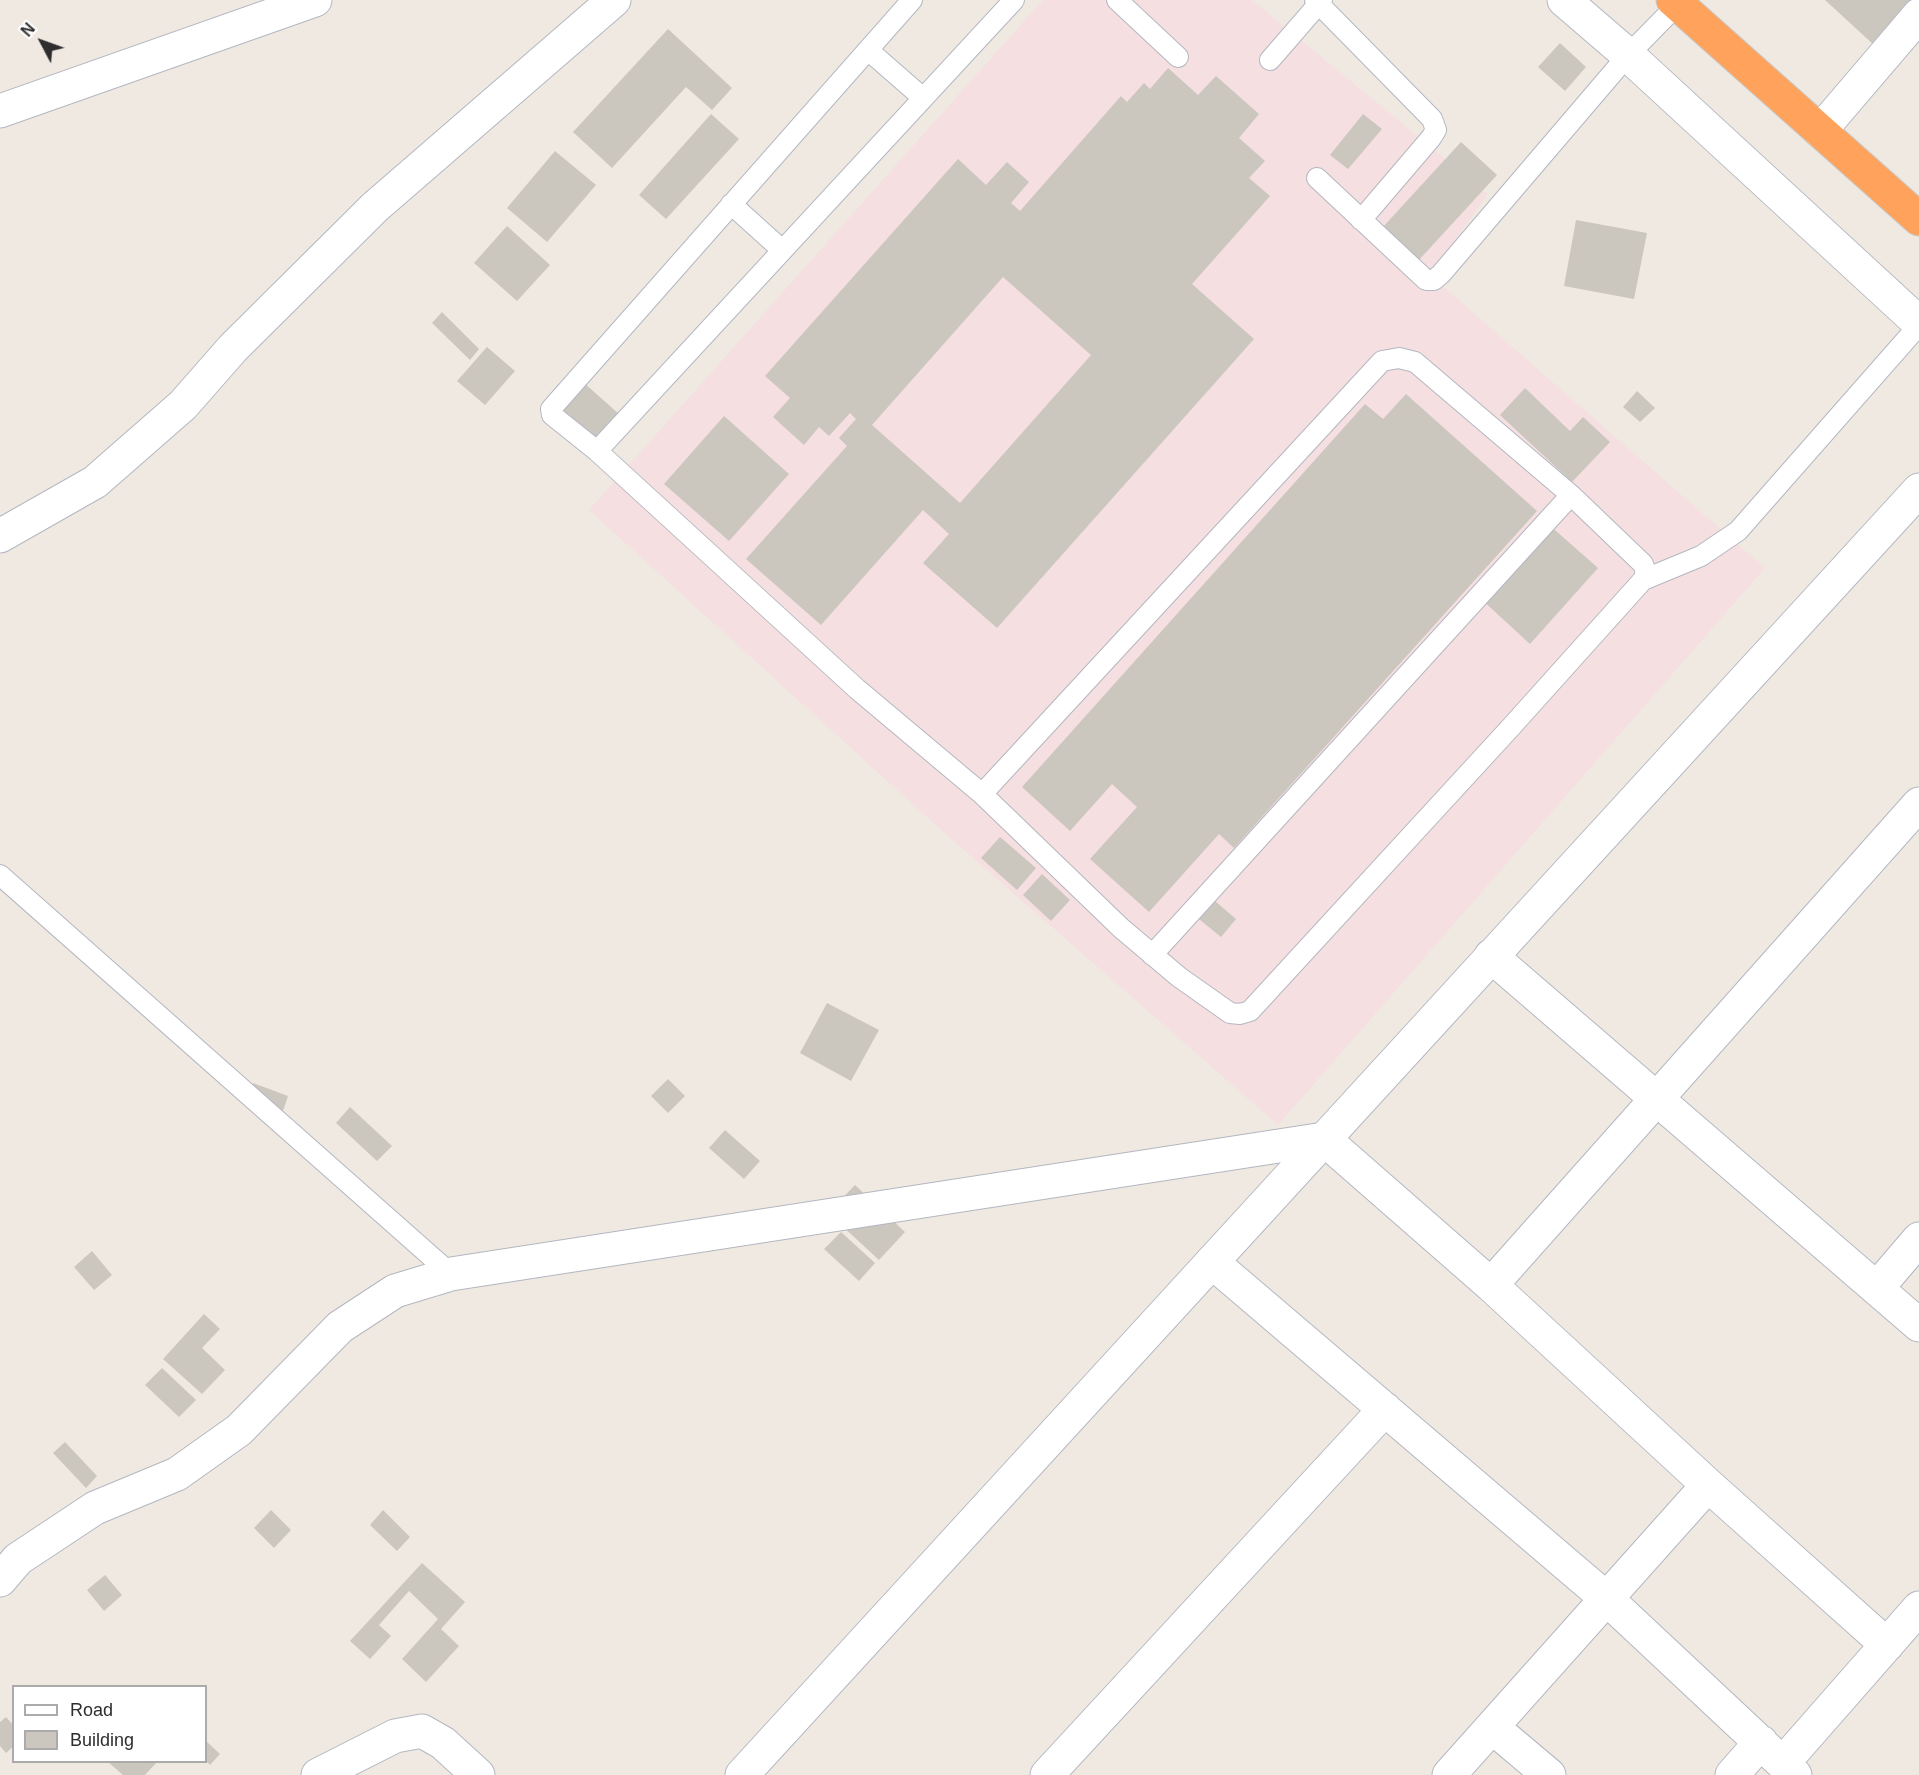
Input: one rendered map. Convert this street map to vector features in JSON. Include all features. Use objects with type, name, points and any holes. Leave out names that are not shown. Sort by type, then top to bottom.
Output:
[{"type":"highway","points":[[1676,2],[1919,219]]},
{"type":"street","points":[[0,111],[315,0]]},
{"type":"street","points":[[0,536],[95,482],[165,421],[183,405],[233,348],[375,207],[614,0]]},
{"type":"street","points":[[1564,0],[1919,324]]},
{"type":"street","points":[[1820,131],[1919,15]]},
{"type":"street","points":[[742,1775],[1919,490]]},
{"type":"street","points":[[1491,1285],[1919,804]]},
{"type":"street","points":[[1491,956],[1919,1325]]},
{"type":"street","points":[[0,1580],[18,1559],[95,1508],[177,1474],[239,1430],[340,1327],[395,1291],[451,1274],[1324,1139],[1491,1285],[1708,1485],[1887,1645]]},
{"type":"street","points":[[1877,1288],[1919,1239]]},
{"type":"street","points":[[1212,1262],[1607,1599],[1780,1760]]},
{"type":"street","points":[[1047,1775],[1385,1409]]},
{"type":"street","points":[[1449,1775],[1708,1485]]},
{"type":"street","points":[[1732,1775],[1780,1760],[1919,1608]]},
{"type":"street","points":[[1492,1727],[1549,1775]]},
{"type":"street","points":[[318,1775],[395,1736],[422,1731],[443,1743],[478,1775]]},
{"type":"lane","points":[[912,0],[550,409],[552,416],[597,452],[857,689],[982,794],[1121,928],[1179,977],[1230,1013],[1240,1014],[1250,1011],[1643,580],[1646,572],[1643,564],[1571,495],[1414,362],[1399,358],[1382,361],[982,794]]},
{"type":"lane","points":[[597,452],[1014,0]]},
{"type":"lane","points":[[1118,0],[1178,57]]},
{"type":"lane","points":[[1270,60],[1319,1],[1432,119],[1436,130],[1361,220]]},
{"type":"lane","points":[[1317,178],[1425,280],[1434,280],[1676,2]]},
{"type":"lane","points":[[868,50],[923,98]]},
{"type":"lane","points":[[731,204],[782,250]]},
{"type":"lane","points":[[1643,580],[1701,556],[1738,531],[1919,324]]},
{"type":"lane","points":[[1152,954],[1571,495]]},
{"type":"lane","points":[[0,875],[451,1274]]},
{"type":"shaded area","points":[[1043,0],[1252,0],[1488,194],[1430,275],[1765,568],[1278,1125],[939,828],[589,510]]},
{"type":"building","points":[[1825,0],[1917,0],[1875,46]]},
{"type":"building","points":[[668,29],[732,88],[712,110],[686,87],[612,168],[573,132]]},
{"type":"building","points":[[1560,43],[1586,67],[1565,91],[1538,67]]},
{"type":"building","points":[[1168,68],[1198,95],[1216,76],[1259,114],[1239,138],[1265,161],[1249,178],[1270,196],[1192,284],[1254,339],[997,628],[923,563],[949,534],[923,510],[821,625],[746,559],[847,446],[839,438],[856,419],[850,413],[829,436],[819,427],[804,445],[773,417],[790,398],[765,376],[958,159],[986,185],[1007,162],[1029,182],[1011,203],[1020,211],[1121,96],[1127,102],[1144,83],[1150,89]],"holes":[[[1003,277],[1091,355],[960,503],[872,425]]]},
{"type":"building","points":[[711,114],[739,139],[666,219],[639,195]]},
{"type":"building","points":[[1363,114],[1382,129],[1348,169],[1330,155]]},
{"type":"building","points":[[1461,142],[1497,175],[1418,261],[1382,228]]},
{"type":"building","points":[[555,151],[596,185],[547,242],[507,208]]},
{"type":"building","points":[[1576,220],[1647,233],[1634,299],[1564,286]]},
{"type":"building","points":[[507,226],[550,265],[517,301],[474,263]]},
{"type":"building","points":[[442,312],[479,349],[470,360],[432,323]]},
{"type":"building","points":[[487,347],[515,371],[485,405],[457,381]]},
{"type":"building","points":[[583,382],[619,414],[586,450],[551,419]]},
{"type":"building","points":[[1525,388],[1570,431],[1583,417],[1610,442],[1572,482],[1500,415]]},
{"type":"building","points":[[1637,391],[1655,408],[1640,422],[1623,407]]},
{"type":"building","points":[[1406,394],[1537,511],[1234,848],[1219,834],[1149,912],[1090,859],[1137,807],[1112,784],[1070,831],[1022,787],[1365,404],[1383,419]]},
{"type":"building","points":[[724,416],[789,474],[729,541],[664,484]]},
{"type":"building","points":[[1547,523],[1598,568],[1530,644],[1480,598]]},
{"type":"building","points":[[1000,837],[1036,868],[1017,890],[981,858]]},
{"type":"building","points":[[1042,874],[1070,900],[1051,921],[1023,895]]},
{"type":"building","points":[[1209,896],[1236,919],[1221,937],[1194,915]]},
{"type":"building","points":[[827,1003],[879,1030],[851,1081],[800,1053]]},
{"type":"building","points":[[668,1079],[685,1096],[668,1113],[651,1096]]},
{"type":"building","points":[[253,1083],[288,1096],[281,1117],[245,1104]]},
{"type":"building","points":[[350,1107],[392,1146],[377,1161],[336,1123]]},
{"type":"building","points":[[725,1130],[760,1161],[744,1179],[709,1148]]},
{"type":"building","points":[[855,1185],[905,1232],[879,1260],[828,1213]]},
{"type":"building","points":[[841,1232],[875,1263],[859,1281],[824,1249]]},
{"type":"building","points":[[92,1251],[112,1275],[94,1290],[74,1267]]},
{"type":"building","points":[[204,1314],[220,1329],[202,1348],[225,1370],[202,1394],[163,1359]]},
{"type":"building","points":[[162,1368],[196,1400],[179,1417],[145,1385]]},
{"type":"building","points":[[65,1442],[97,1476],[86,1488],[53,1453]]},
{"type":"building","points":[[271,1510],[291,1530],[274,1548],[254,1528]]},
{"type":"building","points":[[383,1510],[410,1537],[397,1551],[370,1525]]},
{"type":"building","points":[[422,1563],[465,1602],[441,1629],[459,1646],[426,1682],[402,1659],[438,1619],[409,1591],[379,1625],[391,1636],[370,1659],[350,1641]]},
{"type":"building","points":[[105,1575],[122,1595],[104,1611],[87,1590]]},
{"type":"building","points":[[6,1717],[12,1724],[12,1748],[6,1753],[0,1746],[0,1722]]},
{"type":"building","points":[[207,1742],[220,1754],[210,1765],[207,1762]]},
{"type":"building","points":[[109,1763],[156,1763],[145,1775],[123,1775]]}]
